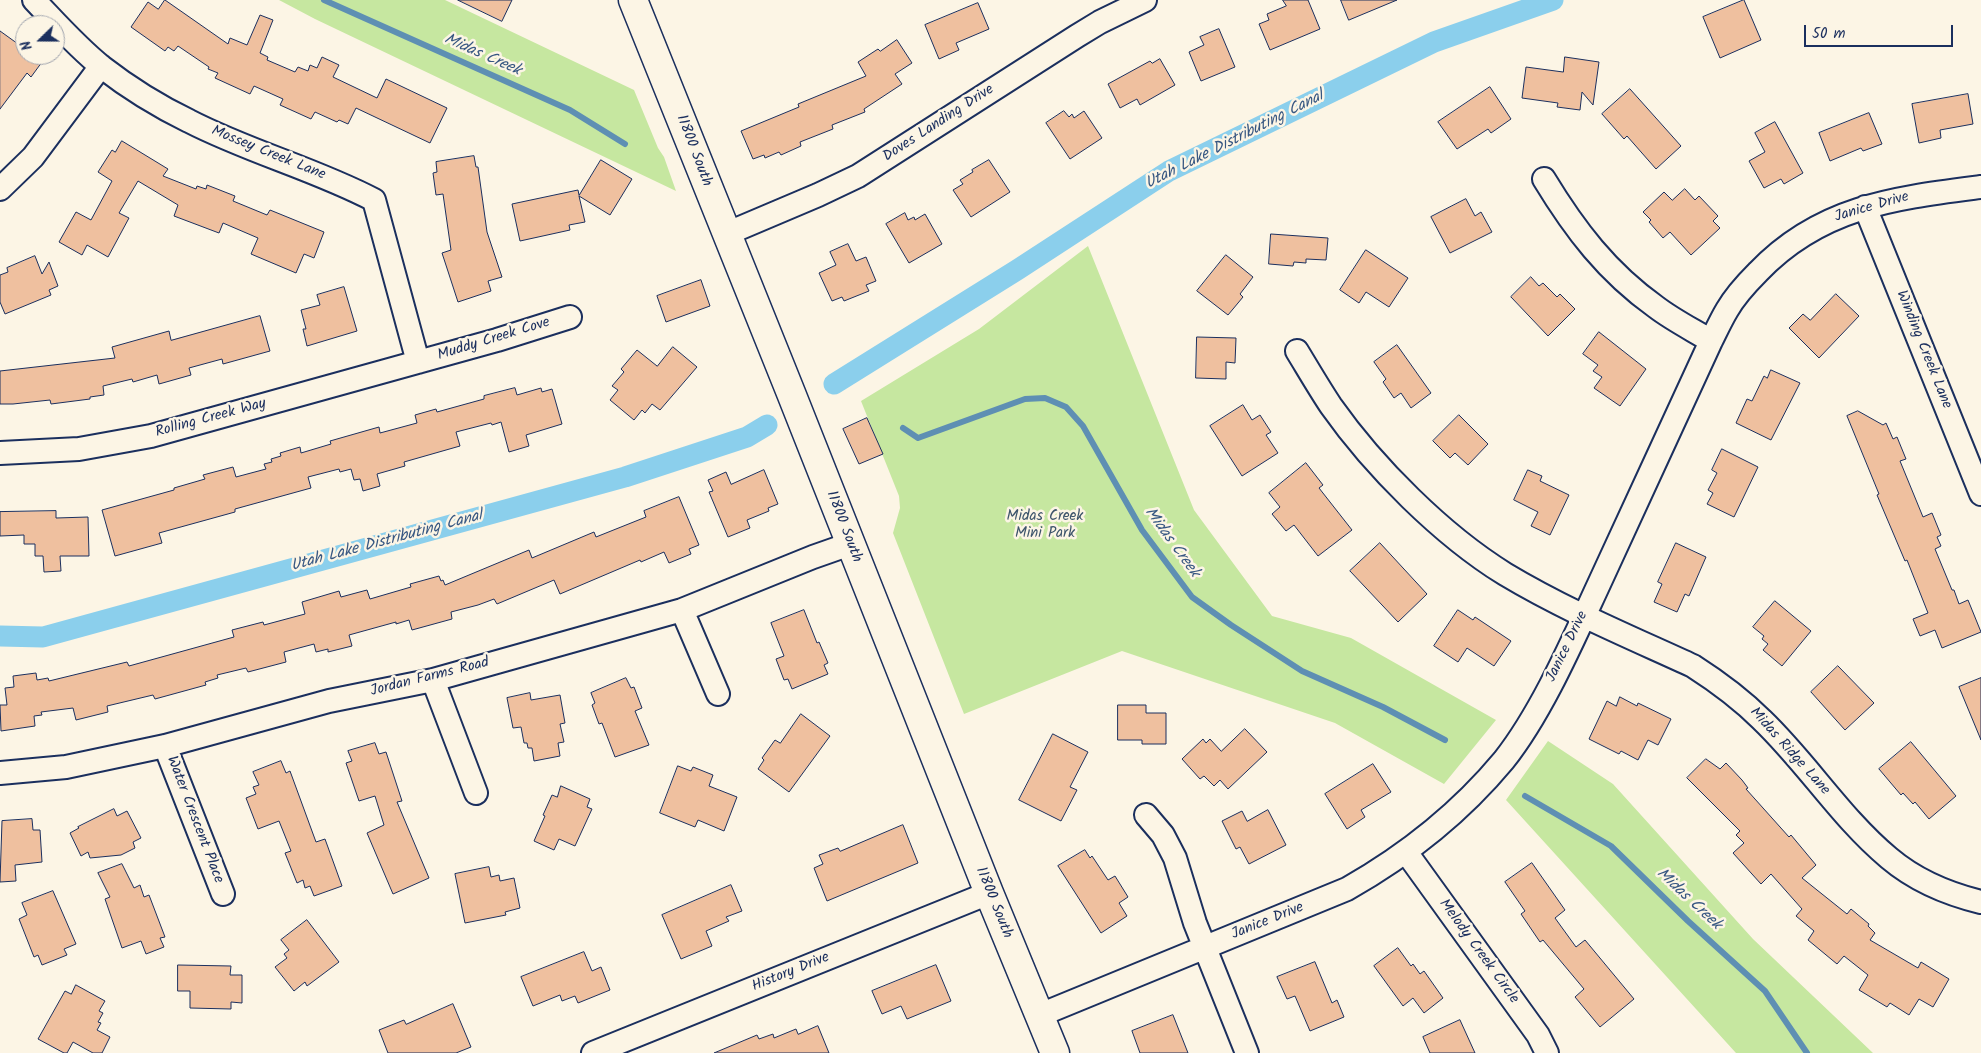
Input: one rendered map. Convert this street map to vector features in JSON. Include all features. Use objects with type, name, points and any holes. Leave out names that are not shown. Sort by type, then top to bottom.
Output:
[{"type":"main road","name":"11800 South","points":[[632,0],[790,391],[989,893],[1055,1053]]},
{"type":"street","name":"Mossey Creek Lane","points":[[34,0],[78,46],[101,66],[138,92],[190,122],[266,155],[343,184],[374,200],[418,362]]},
{"type":"street","name":"Doves Landing Drive","points":[[726,234],[852,179],[1084,31],[1145,0]]},
{"type":"street","points":[[0,189],[32,158],[101,66]]},
{"type":"street","points":[[1544,179],[1568,218],[1609,267],[1657,308],[1711,341]]},
{"type":"street","name":"Janice Drive","points":[[1040,1015],[1347,889],[1406,852],[1444,822],[1480,788],[1504,759],[1544,697],[1584,616],[1711,341],[1727,310],[1748,282],[1770,260],[1797,238],[1829,220],[1865,207],[1917,195],[1981,187]]},
{"type":"street","name":"Winding Creek Lane","points":[[1865,207],[1981,494]]},
{"type":"street","name":"Muddy Creek Cove","points":[[418,362],[570,317]]},
{"type":"street","name":"Midas Ridge Lane","points":[[1297,351],[1332,406],[1368,454],[1409,496],[1455,537],[1504,573],[1584,616],[1693,666],[1712,678],[1764,721],[1870,841],[1890,859],[1911,874],[1935,887],[1981,902]]},
{"type":"street","name":"Rolling Creek Way","points":[[0,454],[79,449],[151,436],[418,362]]},
{"type":"street","name":"Jordan Farms Road","points":[[0,773],[66,766],[165,746],[329,701],[433,680],[682,610],[850,544]]},
{"type":"street","points":[[682,610],[718,694]]},
{"type":"street","points":[[433,680],[476,793]]},
{"type":"street","name":"Water Crescent Place","points":[[165,746],[223,894]]},
{"type":"street","points":[[1146,815],[1163,835],[1174,858],[1205,948],[1247,1053]]},
{"type":"street","name":"Melody Creek Circle","points":[[1406,852],[1538,1035],[1547,1053]]},
{"type":"street","name":"History Drive","points":[[593,1053],[989,893]]},
{"type":"green space","points":[[279,0],[445,0],[634,90],[658,148],[664,157],[676,191],[315,19]]},
{"type":"green space","name":"Midas Creek Mini Park","points":[[1088,246],[1194,510],[1272,616],[1351,638],[1496,720],[1444,784],[1335,723],[1122,651],[964,714],[893,533],[900,508],[899,496],[861,401],[979,329]]},
{"type":"green space","points":[[1548,741],[1613,784],[1753,939],[1873,1053],[1736,1053],[1506,800]]},
{"type":"building","points":[[165,0],[228,44],[230,38],[247,45],[260,15],[273,20],[260,53],[268,57],[267,60],[295,72],[298,67],[308,71],[310,65],[317,68],[322,57],[339,65],[333,77],[377,98],[386,79],[447,108],[430,143],[356,108],[348,124],[339,120],[337,122],[315,112],[311,119],[280,105],[283,99],[254,86],[250,94],[215,78],[218,73],[208,69],[209,67],[178,46],[174,51],[168,47],[165,51],[131,27],[148,2],[158,9]]},
{"type":"building","points":[[458,0],[512,0],[502,21]]},
{"type":"building","points":[[1283,0],[1308,0],[1320,29],[1270,50],[1259,24],[1269,20],[1267,14],[1286,6]]},
{"type":"building","points":[[1341,0],[1397,0],[1349,20]]},
{"type":"building","points":[[1744,0],[1761,40],[1720,58],[1703,17]]},
{"type":"building","points":[[978,3],[989,29],[956,43],[959,50],[939,59],[925,25]]},
{"type":"building","points":[[1219,29],[1235,67],[1201,81],[1189,52],[1204,45],[1200,37]]},
{"type":"building","points":[[0,31],[15,42],[15,65],[40,65],[31,77],[27,73],[0,109]]},
{"type":"building","points":[[897,40],[912,63],[895,74],[902,84],[864,109],[865,112],[832,125],[833,129],[800,142],[801,146],[781,155],[779,152],[765,158],[764,155],[753,159],[741,131],[799,107],[798,104],[866,76],[858,62]]},
{"type":"building","points":[[1565,57],[1599,62],[1593,105],[1582,92],[1580,110],[1557,107],[1558,103],[1522,98],[1526,67],[1563,72]]},
{"type":"building","points":[[1160,59],[1175,85],[1140,105],[1137,99],[1120,108],[1108,84],[1150,61],[1152,63]]},
{"type":"building","points":[[1490,87],[1511,119],[1491,133],[1488,129],[1457,149],[1438,122]]},
{"type":"building","points":[[1630,89],[1681,146],[1656,169],[1627,136],[1624,139],[1602,114]]},
{"type":"building","points":[[1968,94],[1973,124],[1940,130],[1941,138],[1919,143],[1912,104]]},
{"type":"building","points":[[1064,111],[1069,117],[1072,114],[1074,118],[1084,111],[1102,138],[1070,159],[1046,123]]},
{"type":"building","points":[[1869,113],[1882,144],[1863,151],[1861,148],[1830,161],[1819,133]]},
{"type":"building","points":[[1775,122],[1803,173],[1784,184],[1781,179],[1764,188],[1749,161],[1765,152],[1755,133]]},
{"type":"building","points":[[122,141],[168,169],[163,176],[196,189],[197,186],[206,189],[207,185],[235,196],[233,201],[267,215],[270,210],[324,232],[314,258],[304,254],[296,273],[251,254],[258,238],[223,223],[219,233],[174,216],[178,205],[138,181],[119,213],[129,218],[108,257],[87,245],[82,255],[59,242],[76,212],[91,220],[112,181],[98,172],[112,150],[115,152]]},
{"type":"building","points":[[474,156],[476,167],[478,167],[487,232],[502,277],[488,281],[491,291],[458,302],[442,253],[451,250],[443,194],[436,195],[433,173],[437,172],[436,162]]},
{"type":"building","points":[[601,160],[632,179],[610,215],[579,196],[585,222],[569,225],[570,230],[520,241],[512,204],[578,190],[579,195]]},
{"type":"building","points":[[989,160],[1010,192],[971,217],[953,190],[963,184],[960,180],[973,172],[972,170]]},
{"type":"building","points":[[1685,189],[1695,200],[1699,196],[1718,216],[1713,221],[1720,228],[1691,255],[1670,232],[1663,238],[1643,212],[1664,192],[1672,200]]},
{"type":"building","points":[[1466,199],[1475,216],[1481,212],[1492,232],[1450,253],[1431,217]]},
{"type":"building","points":[[905,213],[908,220],[914,217],[915,220],[925,214],[942,244],[909,263],[886,224]]},
{"type":"building","points":[[1271,234],[1328,238],[1326,260],[1306,259],[1306,263],[1294,262],[1293,266],[1269,264]]},
{"type":"building","points":[[848,244],[856,261],[866,257],[876,281],[866,285],[869,291],[844,301],[842,297],[832,301],[819,273],[836,265],[830,252]]},
{"type":"building","points":[[1366,250],[1408,278],[1389,307],[1366,292],[1359,303],[1340,290]]},
{"type":"building","points":[[1226,255],[1253,277],[1240,294],[1243,297],[1228,315],[1197,291]]},
{"type":"building","points":[[35,256],[42,274],[49,262],[58,286],[49,290],[51,295],[5,314],[0,302],[0,275],[8,272],[7,268]]},
{"type":"building","points":[[1531,277],[1539,286],[1543,283],[1557,297],[1560,294],[1575,309],[1548,336],[1511,297]]},
{"type":"building","points":[[701,280],[710,306],[666,322],[657,296]]},
{"type":"building","points":[[344,287],[357,331],[307,346],[303,329],[306,329],[301,310],[320,305],[317,295]]},
{"type":"building","points":[[1836,294],[1859,316],[1819,358],[1789,328],[1803,314],[1810,320]]},
{"type":"building","points":[[260,316],[270,351],[223,364],[222,359],[189,368],[191,375],[159,384],[157,375],[133,382],[132,379],[103,386],[104,395],[90,397],[90,399],[51,404],[50,400],[0,404],[0,371],[115,358],[112,347],[169,331],[171,340]]},
{"type":"building","points":[[1599,332],[1646,369],[1620,406],[1594,388],[1602,377],[1593,371],[1598,365],[1583,354]]},
{"type":"building","points":[[1197,337],[1236,338],[1235,363],[1226,362],[1226,379],[1196,378]]},
{"type":"building","points":[[1397,345],[1431,393],[1411,408],[1401,393],[1394,398],[1383,382],[1386,379],[1374,362]]},
{"type":"building","points":[[673,347],[697,367],[660,410],[652,404],[645,413],[642,410],[634,420],[610,400],[618,390],[612,386],[624,372],[621,369],[637,350],[657,366]]},
{"type":"building","points":[[1771,370],[1800,383],[1771,440],[1736,423],[1747,399],[1752,401],[1764,376],[1767,378]]},
{"type":"building","points":[[515,388],[517,395],[541,388],[542,392],[552,389],[562,424],[526,435],[529,446],[509,452],[501,422],[456,432],[460,446],[404,462],[405,466],[377,474],[380,486],[363,491],[360,479],[354,480],[351,469],[340,472],[339,469],[308,477],[311,488],[159,533],[162,543],[115,556],[102,510],[174,490],[174,488],[205,479],[203,475],[233,467],[236,477],[266,469],[264,464],[272,462],[271,459],[281,456],[280,453],[300,447],[301,453],[331,444],[330,441],[379,427],[380,433],[417,423],[415,415],[436,409],[437,412]]},
{"type":"building","points":[[1243,405],[1252,420],[1260,415],[1271,432],[1266,435],[1278,453],[1242,476],[1210,426]]},
{"type":"building","points":[[1858,411],[1883,425],[1886,423],[1893,439],[1897,437],[1906,459],[1900,461],[1923,517],[1932,513],[1941,535],[1937,537],[1941,546],[1935,549],[1952,590],[1954,590],[1959,604],[1968,600],[1981,632],[1942,648],[1935,630],[1920,636],[1913,619],[1928,613],[1907,560],[1905,561],[1877,495],[1879,494],[1847,416]]},
{"type":"building","points":[[1459,415],[1488,444],[1468,465],[1455,453],[1450,458],[1433,441]]},
{"type":"building","points":[[867,418],[883,454],[859,464],[843,429]]},
{"type":"building","points":[[1722,449],[1758,467],[1734,517],[1707,504],[1713,493],[1708,490],[1717,473],[1712,470]]},
{"type":"building","points":[[1306,463],[1323,485],[1319,488],[1352,530],[1318,556],[1294,525],[1286,531],[1272,514],[1280,507],[1269,493]]},
{"type":"building","points":[[764,470],[778,504],[768,508],[769,511],[747,520],[750,528],[728,537],[709,492],[713,491],[708,480],[726,472],[731,484]]},
{"type":"building","points":[[1528,470],[1542,476],[1540,481],[1569,495],[1550,535],[1531,526],[1538,512],[1514,500]]},
{"type":"building","points":[[679,497],[699,545],[689,549],[691,554],[669,563],[664,552],[641,562],[640,560],[560,594],[554,580],[497,604],[494,599],[451,612],[452,619],[412,630],[409,620],[396,624],[396,622],[349,635],[352,646],[328,652],[328,649],[316,652],[314,644],[284,652],[286,662],[248,672],[246,668],[217,675],[218,678],[205,682],[206,685],[155,699],[153,695],[107,706],[108,712],[76,720],[73,708],[41,712],[42,715],[34,716],[35,726],[1,731],[0,705],[7,705],[5,688],[14,687],[13,676],[36,673],[37,680],[48,678],[49,681],[127,662],[129,666],[234,637],[232,630],[263,622],[264,625],[305,614],[302,602],[339,591],[341,597],[367,590],[370,599],[411,587],[410,584],[439,576],[445,585],[529,550],[532,558],[594,532],[596,537],[646,517],[644,511]]},
{"type":"building","points":[[56,511],[56,518],[88,517],[89,556],[60,556],[61,571],[44,572],[43,556],[35,556],[35,544],[24,544],[24,535],[0,536],[0,512]]},
{"type":"building","points":[[1380,543],[1427,594],[1398,622],[1350,571]]},
{"type":"building","points":[[1676,543],[1706,557],[1689,596],[1685,594],[1677,612],[1654,602],[1662,584],[1658,582]]},
{"type":"building","points":[[1775,601],[1811,631],[1782,666],[1763,650],[1768,644],[1762,639],[1764,636],[1753,627]]},
{"type":"building","points":[[804,610],[817,643],[819,642],[828,663],[824,665],[828,674],[792,689],[788,679],[784,680],[776,659],[784,656],[771,623]]},
{"type":"building","points":[[1458,610],[1473,620],[1475,617],[1511,641],[1494,666],[1467,648],[1458,662],[1434,646]]},
{"type":"building","points":[[1838,666],[1874,703],[1845,730],[1811,692]]},
{"type":"building","points":[[626,678],[631,688],[634,687],[642,708],[635,711],[649,745],[615,757],[602,723],[599,724],[592,705],[595,703],[591,693]]},
{"type":"building","points":[[1981,678],[1981,740],[1959,687]]},
{"type":"building","points":[[530,693],[531,700],[560,695],[565,723],[560,724],[564,742],[558,743],[560,756],[534,761],[532,748],[528,748],[527,743],[524,743],[521,727],[513,728],[507,698]]},
{"type":"building","points":[[1620,697],[1637,706],[1638,703],[1671,719],[1658,745],[1648,740],[1638,760],[1621,751],[1619,754],[1589,739],[1607,701],[1616,706]]},
{"type":"building","points":[[1118,705],[1146,705],[1146,713],[1166,713],[1166,744],[1142,744],[1142,740],[1118,740]]},
{"type":"building","points":[[801,714],[830,736],[789,792],[758,769],[764,760],[762,758],[775,740],[780,743]]},
{"type":"building","points":[[1245,729],[1267,752],[1228,789],[1220,780],[1214,786],[1204,776],[1200,779],[1182,759],[1203,739],[1206,743],[1210,739],[1221,751]]},
{"type":"building","points":[[1053,734],[1088,752],[1070,787],[1077,790],[1061,821],[1019,800]]},
{"type":"building","points":[[1911,742],[1956,796],[1929,819],[1915,802],[1913,804],[1903,793],[1901,795],[1879,769]]},
{"type":"building","points":[[375,743],[379,754],[386,752],[402,801],[397,802],[429,878],[393,894],[367,833],[384,825],[375,796],[359,801],[346,763],[352,761],[348,751]]},
{"type":"building","points":[[1706,759],[1720,769],[1726,763],[1742,780],[1748,788],[1746,789],[1789,837],[1791,835],[1816,865],[1802,878],[1847,914],[1851,909],[1869,924],[1868,926],[1875,933],[1870,940],[1918,968],[1921,962],[1949,979],[1933,1007],[1919,999],[1909,1015],[1890,1003],[1887,1007],[1859,990],[1868,975],[1844,956],[1837,964],[1808,940],[1814,931],[1796,916],[1802,909],[1771,874],[1761,884],[1733,853],[1744,843],[1736,835],[1740,831],[1687,778]]},
{"type":"building","points":[[281,761],[286,773],[290,771],[316,842],[325,839],[342,886],[314,896],[310,886],[305,888],[303,880],[297,883],[285,853],[291,851],[279,821],[258,829],[246,798],[256,794],[253,787],[259,785],[253,772]]},
{"type":"building","points":[[1373,764],[1391,792],[1361,810],[1365,817],[1347,829],[1325,794]]},
{"type":"building","points":[[678,766],[691,771],[693,767],[713,775],[709,786],[737,797],[724,831],[698,820],[695,827],[660,813]]},
{"type":"building","points":[[561,786],[590,799],[587,807],[592,809],[575,846],[559,839],[554,850],[534,841],[552,795],[557,797]]},
{"type":"building","points":[[114,809],[117,816],[127,811],[141,838],[133,842],[135,848],[121,855],[90,858],[88,852],[81,856],[70,833]]},
{"type":"building","points":[[1268,810],[1286,845],[1249,864],[1240,847],[1236,849],[1222,821],[1242,811],[1247,821]]},
{"type":"building","points":[[32,819],[33,830],[40,830],[42,862],[15,865],[16,881],[0,882],[2,821]]},
{"type":"building","points":[[903,825],[918,863],[827,901],[814,868],[823,864],[819,855],[838,848],[840,851]]},
{"type":"building","points":[[1085,850],[1090,858],[1092,856],[1108,880],[1115,876],[1128,897],[1119,903],[1127,916],[1101,933],[1058,866]]},
{"type":"building","points":[[1532,863],[1565,910],[1555,918],[1576,947],[1585,940],[1634,999],[1600,1027],[1575,997],[1584,989],[1543,940],[1540,942],[1521,914],[1525,911],[1505,882]]},
{"type":"building","points":[[122,864],[134,888],[140,885],[144,897],[149,895],[165,937],[160,938],[164,947],[146,954],[141,941],[122,948],[105,899],[110,897],[98,873]]},
{"type":"building","points":[[489,867],[491,877],[499,875],[500,881],[514,878],[520,908],[505,912],[506,915],[465,923],[455,874]]},
{"type":"building","points":[[731,885],[742,911],[726,917],[729,921],[706,931],[712,946],[681,959],[662,915]]},
{"type":"building","points":[[53,891],[76,944],[64,949],[67,955],[42,965],[38,955],[34,957],[19,919],[27,915],[22,903]]},
{"type":"building","points":[[307,920],[339,962],[307,986],[305,982],[294,991],[275,967],[287,958],[284,954],[289,950],[281,940]]},
{"type":"building","points":[[1398,948],[1411,966],[1413,964],[1420,974],[1424,971],[1443,998],[1424,1013],[1413,998],[1403,1006],[1374,966]]},
{"type":"building","points":[[584,952],[592,971],[601,967],[610,990],[578,1003],[575,996],[562,1001],[560,995],[533,1006],[521,977]]},
{"type":"building","points":[[1315,962],[1332,1003],[1337,1000],[1344,1017],[1310,1031],[1295,996],[1287,999],[1277,977]]},
{"type":"building","points":[[178,965],[231,966],[230,975],[242,975],[242,1003],[231,1002],[231,1009],[190,1008],[190,991],[178,991]]},
{"type":"building","points":[[936,965],[951,1001],[907,1019],[901,1006],[882,1014],[872,991]]},
{"type":"building","points":[[76,985],[105,1001],[99,1011],[103,1013],[98,1022],[101,1023],[97,1030],[110,1037],[102,1053],[93,1053],[73,1042],[67,1053],[64,1053],[38,1039],[65,991],[71,994]]},
{"type":"building","points":[[453,1004],[471,1047],[456,1053],[388,1053],[379,1030],[404,1020],[406,1024]]},
{"type":"building","points":[[1173,1015],[1188,1053],[1140,1053],[1132,1031]]},
{"type":"building","points":[[1460,1020],[1475,1053],[1430,1053],[1423,1037]]},
{"type":"building","points":[[818,1026],[829,1053],[714,1053],[757,1035],[759,1039],[773,1034],[774,1038],[796,1029],[798,1034]]},
{"type":"waterway","name":"Midas Creek","points":[[324,0],[570,110],[625,144]]},
{"type":"waterway","name":"Utah Lake Distributing Canal","points":[[834,384],[1017,270],[1169,171],[1434,42],[1553,0]]},
{"type":"waterway","name":"Midas Creek","points":[[903,428],[918,438],[1025,399],[1045,398],[1066,407],[1083,426],[1142,530],[1192,597],[1302,671],[1383,707],[1445,740]]},
{"type":"waterway","name":"Utah Lake Distributing Canal","points":[[0,636],[43,637],[625,477],[747,437],[767,425]]},
{"type":"waterway","name":"Midas Creek","points":[[1525,796],[1611,846],[1688,921],[1765,991],[1807,1053]]}]
